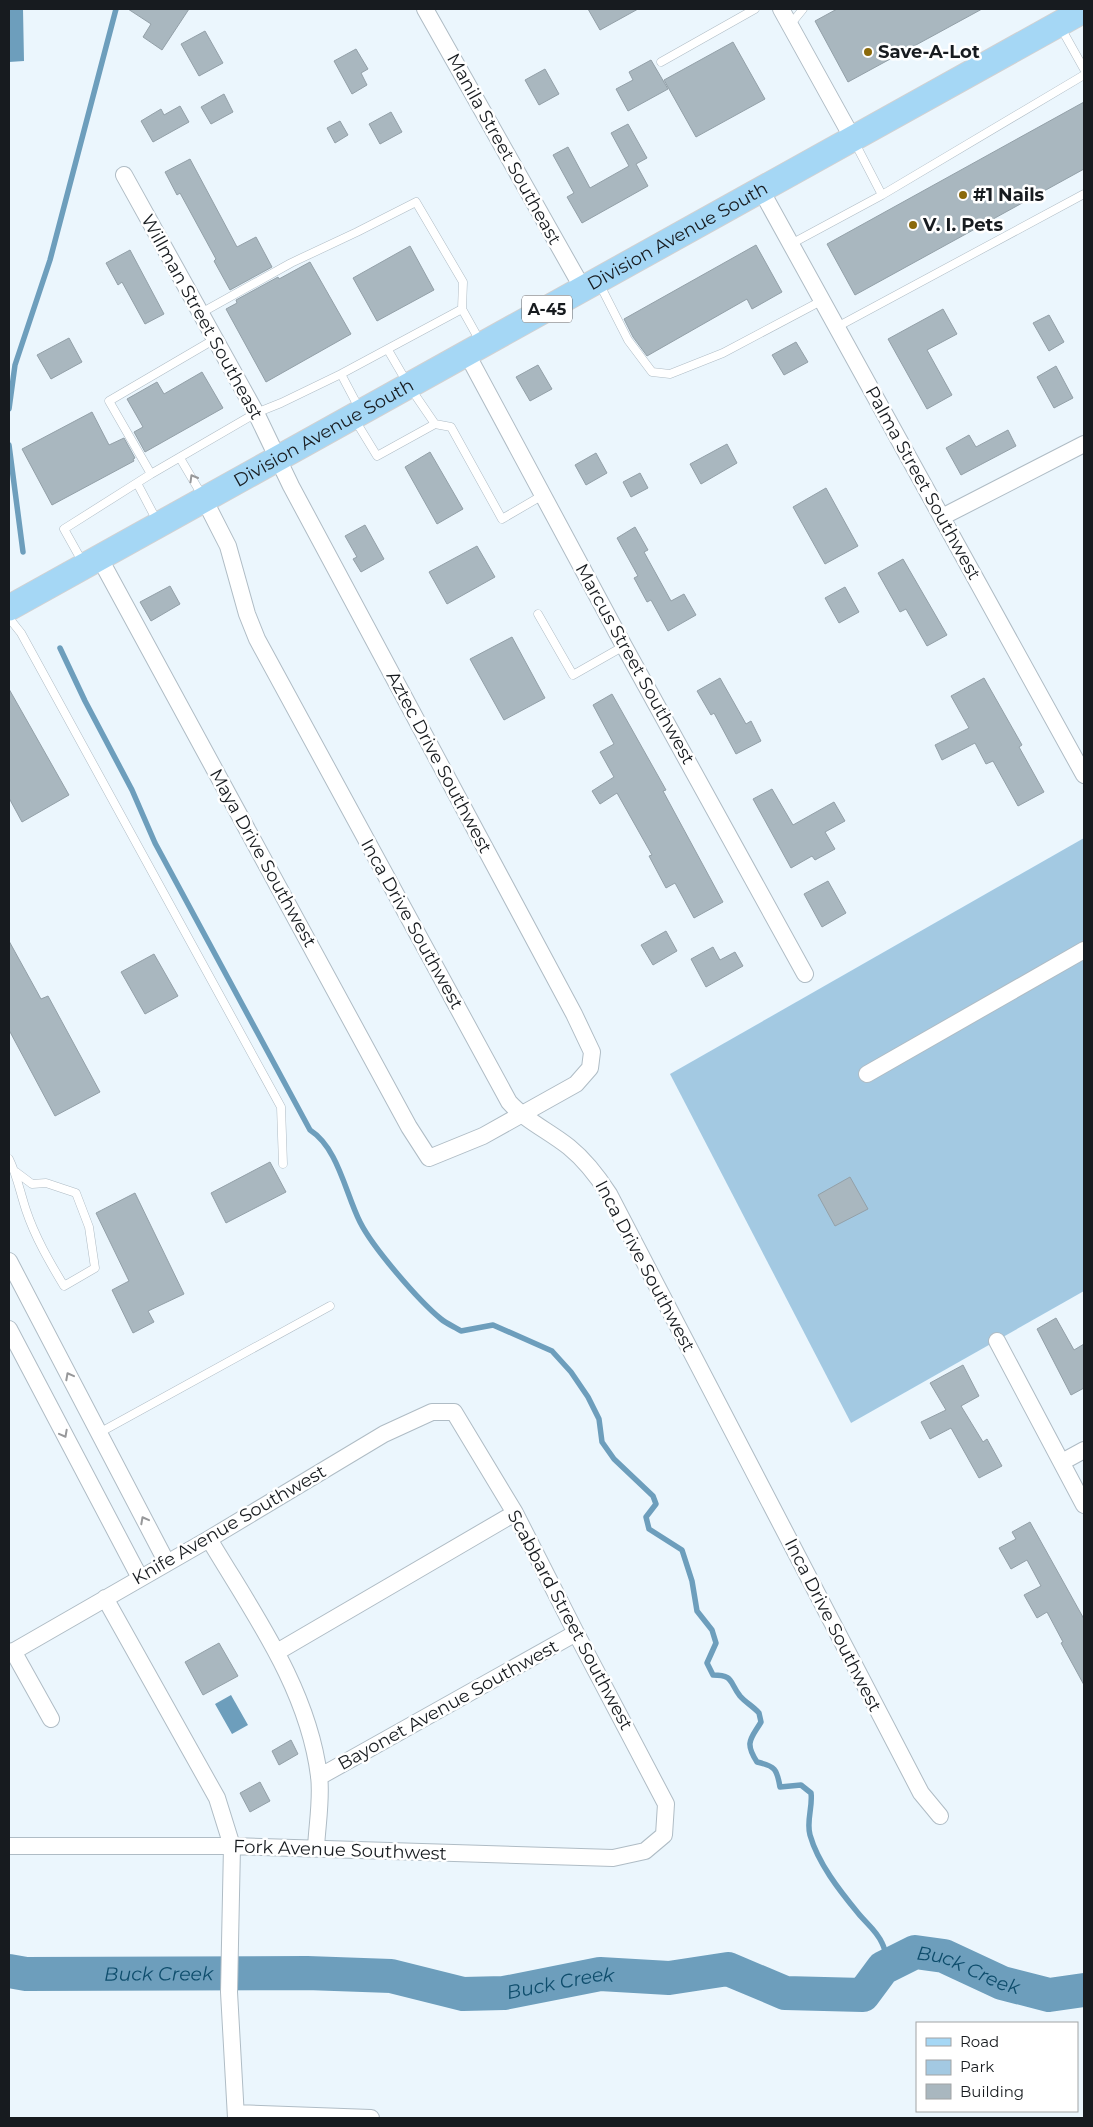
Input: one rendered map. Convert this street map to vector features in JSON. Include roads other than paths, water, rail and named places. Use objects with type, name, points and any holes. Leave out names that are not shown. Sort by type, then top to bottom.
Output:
[{"type":"main road","name":"Division Avenue South","points":[[9,608],[204,499],[358,416],[1072,15]]},
{"type":"street","name":"Manila Street Southeast","points":[[424,9],[590,285]]},
{"type":"street","points":[[781,9],[853,139]]},
{"type":"street","name":"Willman Street Southeast","points":[[124,175],[256,412],[278,459]]},
{"type":"street","name":"Palma Street Southwest","points":[[762,190],[1084,775]]},
{"type":"street","name":"Marcus Street Southwest","points":[[474,350],[543,496],[805,974]]},
{"type":"street","points":[[942,517],[1084,444]]},
{"type":"street","name":"Aztec Drive Southwest","points":[[278,459],[574,1014],[592,1052],[590,1068],[576,1084],[521,1114]]},
{"type":"street","name":"Inca Drive Southwest","points":[[204,499],[228,546],[247,614],[257,639],[509,1102],[521,1114],[568,1146],[593,1171],[609,1194],[920,1793],[940,1816]]},
{"type":"street","name":"Maya Drive Southwest","points":[[92,561],[409,1127],[429,1158],[484,1136],[521,1114]]},
{"type":"street","points":[[868,1074],[1084,950]]},
{"type":"street","points":[[9,1261],[167,1563]]},
{"type":"street","points":[[9,1329],[140,1578]]},
{"type":"street","points":[[997,1341],[1084,1505]]},
{"type":"street","name":"Knife Avenue Southwest","points":[[11,1652],[209,1539],[384,1434],[432,1412],[454,1412]]},
{"type":"street","name":"Scabbard Street Southwest","points":[[454,1412],[515,1514],[666,1804],[664,1834]]},
{"type":"street","points":[[1062,1462],[1084,1450]]},
{"type":"street","points":[[276,1652],[515,1514]]},
{"type":"street","points":[[209,1539],[276,1652],[299,1700],[311,1739],[319,1777],[316,1848]]},
{"type":"street","points":[[105,1598],[217,1798],[232,1846],[229,1992],[236,2116],[371,2118]]},
{"type":"street","name":"Bayonet Avenue Southwest","points":[[319,1777],[576,1634]]},
{"type":"street","points":[[11,1652],[51,1719]]},
{"type":"street","name":"Fork Avenue Southwest","points":[[9,1846],[232,1846],[613,1858],[645,1851],[664,1834]]},
{"type":"lane","points":[[661,62],[755,9]]},
{"type":"lane","points":[[790,25],[803,9]]},
{"type":"lane","points":[[1072,15],[1084,70]]},
{"type":"lane","points":[[791,244],[882,195],[1084,75]]},
{"type":"lane","points":[[853,139],[882,195]]},
{"type":"lane","points":[[838,327],[1084,194]]},
{"type":"lane","points":[[201,313],[290,263],[416,202],[463,282],[462,309],[474,350]]},
{"type":"lane","points":[[590,285],[652,372],[670,374],[723,353],[823,300]]},
{"type":"lane","points":[[92,561],[64,529],[256,412],[281,403],[341,374],[462,309]]},
{"type":"lane","points":[[152,474],[109,402],[215,339]]},
{"type":"lane","points":[[388,350],[409,386],[435,424]]},
{"type":"lane","points":[[341,374],[377,456],[435,424],[451,427],[502,519],[543,496]]},
{"type":"lane","points":[[180,458],[204,499]]},
{"type":"lane","points":[[137,483],[159,524]]},
{"type":"lane","points":[[538,614],[573,675],[624,646]]},
{"type":"lane","points":[[9,618],[21,633],[281,1107],[283,1164]]},
{"type":"lane","points":[[9,1159],[16,1172],[26,1211],[42,1250],[64,1286],[95,1268],[89,1227],[76,1193],[46,1183],[32,1184],[16,1172]]},
{"type":"lane","points":[[99,1433],[330,1306]]},
{"type":"waterway","points":[[9,409],[15,365],[50,260],[116,9]]},
{"type":"waterway","points":[[9,445],[23,552]]},
{"type":"waterway","points":[[60,648],[85,701],[132,790],[155,843],[310,1130],[328,1148],[360,1222],[375,1246],[432,1311],[461,1331],[493,1325],[552,1351],[571,1372],[588,1397],[599,1419],[602,1442],[614,1459],[653,1496],[656,1504],[646,1517],[649,1529],[682,1550],[692,1581],[697,1611],[712,1630],[716,1643],[707,1663],[713,1675],[728,1678],[740,1696],[759,1713],[761,1722],[750,1741],[751,1750],[757,1762],[774,1769],[778,1776],[780,1787],[801,1785],[811,1793],[809,1830],[818,1856],[837,1886],[880,1939],[885,1953],[883,1968]]},
{"type":"waterway","name":"Buck Creek","points":[[9,1971],[26,1974],[307,1973],[391,1976],[463,1994],[504,1993],[600,1974],[669,1978],[728,1969],[785,1993],[863,1995],[883,1968],[915,1952],[944,1956],[1002,1983],[1049,1995],[1084,1990]]},
{"type":"place","name":"Save-A-Lot","points":[[868,52]]},
{"type":"place","name":"#1 Nails","points":[[963,195]]},
{"type":"place","name":"V. I. Pets","points":[[913,225]]}]
